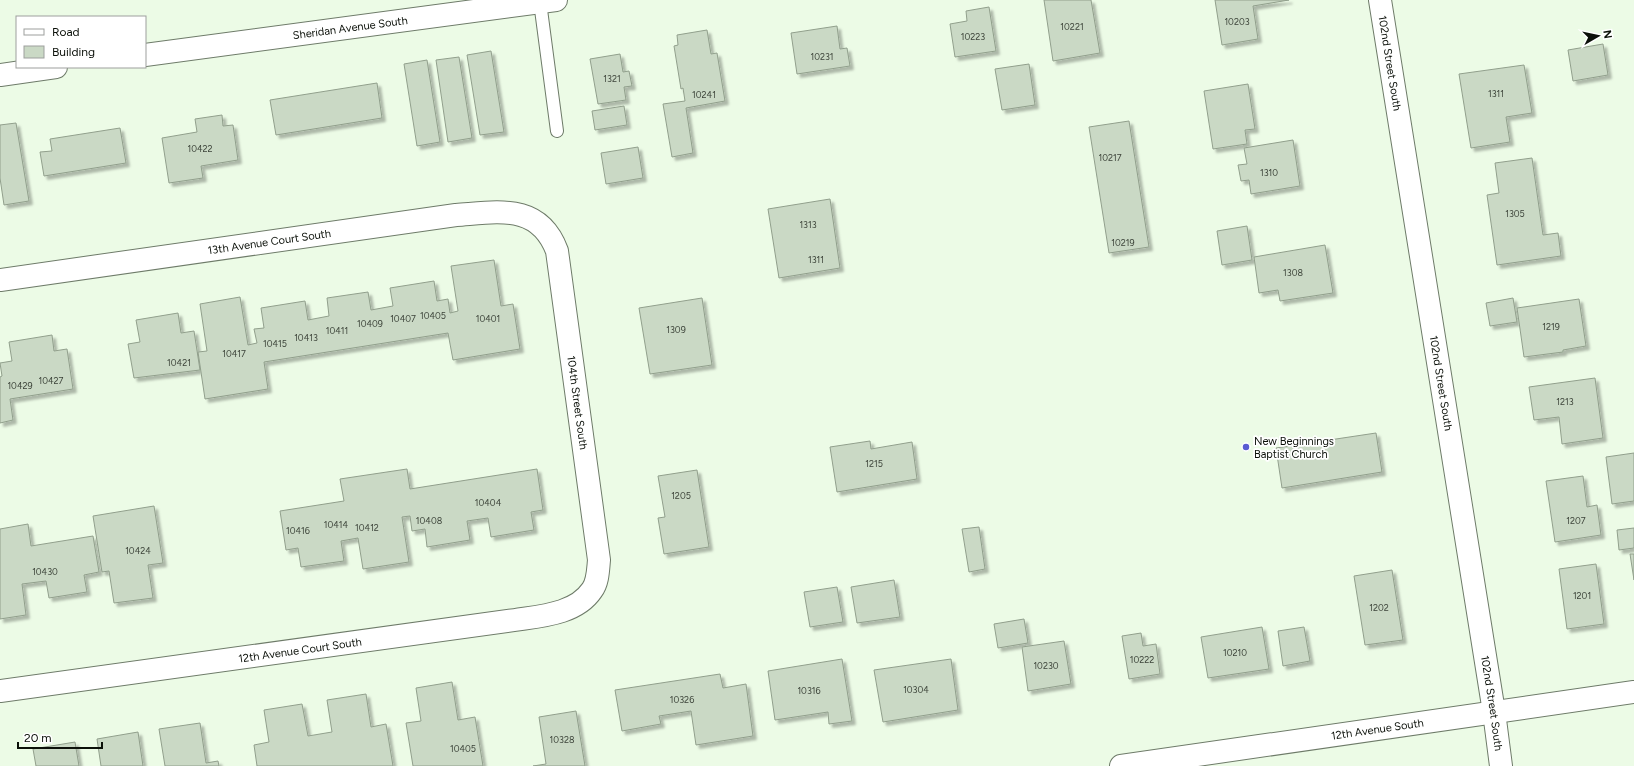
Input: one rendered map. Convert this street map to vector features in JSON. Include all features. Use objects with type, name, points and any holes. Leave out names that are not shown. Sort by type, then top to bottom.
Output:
[{"type":"street","name":"102nd Street South","points":[[1380,0],[1494,712],[1501,766]]},
{"type":"street","name":"Sheridan Avenue South","points":[[146,55],[539,2]]},
{"type":"street","points":[[0,74],[48,68]]},
{"type":"street","name":"13th Avenue Court South","points":[[0,280],[456,215],[495,212],[509,213],[530,217],[538,222]]},
{"type":"street","name":"104th Street South","points":[[538,222],[549,233],[553,240],[557,251],[559,264],[598,547],[599,560],[597,578],[592,590]]},
{"type":"street","name":"12th Avenue Court South","points":[[0,691],[515,620],[550,614],[566,609],[582,600],[592,590]]},
{"type":"street","name":"12th Avenue South","points":[[1121,766],[1634,692]]},
{"type":"lane","points":[[539,2],[557,131]]},
{"type":"building","points":[[1044,0],[1091,0],[1100,53],[1053,61]]},
{"type":"building","points":[[1215,0],[1289,0],[1253,6],[1258,39],[1222,45]]},
{"type":"building","points":[[989,7],[996,51],[955,57],[950,24],[967,21],[966,11]]},
{"type":"building","points":[[837,26],[840,49],[847,48],[850,66],[797,74],[791,33]]},
{"type":"building","points":[[707,30],[711,54],[717,53],[725,101],[686,108],[693,153],[672,157],[663,104],[685,101],[683,88],[681,89],[674,46],[678,45],[677,35]]},
{"type":"building","points":[[1603,44],[1608,75],[1573,81],[1568,50]]},
{"type":"building","points":[[491,51],[504,132],[480,135],[467,55]]},
{"type":"building","points":[[620,54],[623,72],[629,71],[632,86],[624,87],[626,100],[598,104],[590,59]]},
{"type":"building","points":[[459,57],[472,138],[448,142],[436,60]]},
{"type":"building","points":[[427,60],[440,142],[417,146],[404,64]]},
{"type":"building","points":[[1029,64],[1035,105],[1002,110],[995,69]]},
{"type":"building","points":[[1524,65],[1532,113],[1506,117],[1510,142],[1471,148],[1459,74]]},
{"type":"building","points":[[377,83],[382,118],[276,135],[270,100]]},
{"type":"building","points":[[1248,84],[1255,129],[1245,130],[1247,144],[1213,149],[1204,91]]},
{"type":"building","points":[[624,106],[627,125],[595,130],[592,111]]},
{"type":"building","points":[[222,115],[223,126],[233,125],[238,160],[201,166],[203,178],[169,183],[162,138],[197,132],[195,119]]},
{"type":"building","points":[[1129,121],[1149,247],[1109,253],[1089,127]]},
{"type":"building","points":[[16,123],[29,201],[4,205],[0,178],[0,125]]},
{"type":"building","points":[[120,128],[126,163],[44,176],[40,152],[52,151],[50,139]]},
{"type":"building","points":[[1293,140],[1300,186],[1251,194],[1249,180],[1241,181],[1238,165],[1247,164],[1244,148]]},
{"type":"building","points":[[638,147],[643,178],[606,184],[601,153]]},
{"type":"building","points":[[1532,158],[1543,235],[1558,233],[1561,256],[1497,265],[1487,195],[1499,193],[1495,163]]},
{"type":"building","points":[[830,199],[840,268],[779,278],[768,209]]},
{"type":"building","points":[[1247,226],[1252,260],[1222,265],[1217,231]]},
{"type":"building","points":[[1325,245],[1333,293],[1280,301],[1278,290],[1259,293],[1254,257]]},
{"type":"building","points":[[494,260],[501,306],[513,304],[520,349],[453,360],[448,333],[264,362],[268,389],[205,399],[198,352],[207,351],[200,304],[240,297],[248,345],[257,343],[254,329],[264,328],[261,308],[305,301],[308,320],[329,316],[327,298],[368,292],[371,310],[393,306],[390,288],[434,281],[437,301],[448,299],[450,313],[458,311],[451,266]]},
{"type":"building","points":[[702,298],[712,365],[650,374],[639,308]]},
{"type":"building","points":[[1513,298],[1517,322],[1490,326],[1486,303]]},
{"type":"building","points":[[1579,299],[1586,346],[1563,350],[1563,352],[1524,357],[1517,308]]},
{"type":"building","points":[[178,313],[181,333],[194,331],[200,370],[134,378],[128,344],[140,342],[136,320]]},
{"type":"building","points":[[52,335],[54,351],[67,349],[73,389],[10,399],[13,420],[0,423],[0,377],[2,376],[0,363],[12,361],[9,342]]},
{"type":"building","points":[[1595,378],[1603,438],[1562,444],[1559,417],[1534,420],[1529,387]]},
{"type":"building","points":[[1376,433],[1382,472],[1282,488],[1276,448]]},
{"type":"building","points":[[870,441],[871,449],[912,442],[917,479],[837,492],[830,447]]},
{"type":"building","points":[[1634,453],[1634,501],[1612,504],[1606,457]]},
{"type":"building","points":[[407,469],[410,489],[537,469],[543,510],[531,512],[534,530],[491,537],[488,518],[467,521],[470,540],[427,547],[425,529],[412,531],[410,516],[402,517],[409,562],[363,569],[358,538],[341,541],[344,561],[301,567],[298,548],[286,550],[280,511],[344,501],[340,479]]},
{"type":"building","points":[[697,470],[709,547],[664,554],[658,518],[665,517],[658,476]]},
{"type":"building","points":[[1583,476],[1587,507],[1597,505],[1601,535],[1555,542],[1546,481]]},
{"type":"building","points":[[154,506],[163,563],[148,565],[153,598],[114,603],[109,571],[102,572],[93,516]]},
{"type":"building","points":[[28,524],[31,546],[93,536],[99,572],[84,575],[87,592],[49,598],[46,581],[22,584],[26,615],[0,619],[0,529]]},
{"type":"building","points":[[979,527],[985,569],[969,572],[962,529]]},
{"type":"building","points":[[1634,528],[1634,548],[1619,550],[1617,530]]},
{"type":"building","points":[[1630,554],[1634,554],[1634,580]]},
{"type":"building","points":[[1596,564],[1604,624],[1567,629],[1559,569]]},
{"type":"building","points":[[1392,570],[1403,640],[1365,645],[1354,576]]},
{"type":"building","points":[[894,580],[900,617],[857,623],[851,587]]},
{"type":"building","points":[[837,587],[843,622],[810,627],[804,592]]},
{"type":"building","points":[[1024,619],[1028,643],[998,648],[994,624]]},
{"type":"building","points":[[1262,627],[1269,669],[1208,678],[1201,637]]},
{"type":"building","points":[[1304,627],[1310,661],[1283,666],[1278,631]]},
{"type":"building","points":[[1141,633],[1143,646],[1156,644],[1160,674],[1129,679],[1122,636]]},
{"type":"building","points":[[1064,641],[1071,684],[1028,691],[1022,647]]},
{"type":"building","points":[[842,659],[852,721],[829,724],[828,712],[775,720],[768,671]]},
{"type":"building","points":[[951,659],[958,710],[883,722],[874,670]]},
{"type":"building","points":[[720,674],[723,688],[746,684],[753,736],[696,745],[691,711],[659,716],[661,724],[622,731],[615,690]]},
{"type":"building","points":[[452,682],[458,720],[475,717],[483,766],[413,766],[406,723],[421,721],[416,688]]},
{"type":"building","points":[[366,694],[371,727],[386,724],[393,766],[257,766],[254,745],[269,742],[264,710],[302,704],[308,736],[332,732],[327,700]]},
{"type":"building","points":[[576,711],[585,766],[533,766],[546,764],[539,717]]},
{"type":"building","points":[[200,723],[206,763],[218,761],[219,766],[165,766],[159,729]]},
{"type":"building","points":[[138,732],[143,766],[101,766],[97,739]]},
{"type":"building","points":[[75,742],[79,766],[36,766],[33,749]]},
{"type":"place","name":"New Beginnings Baptist Church","points":[[1246,447]]}]
